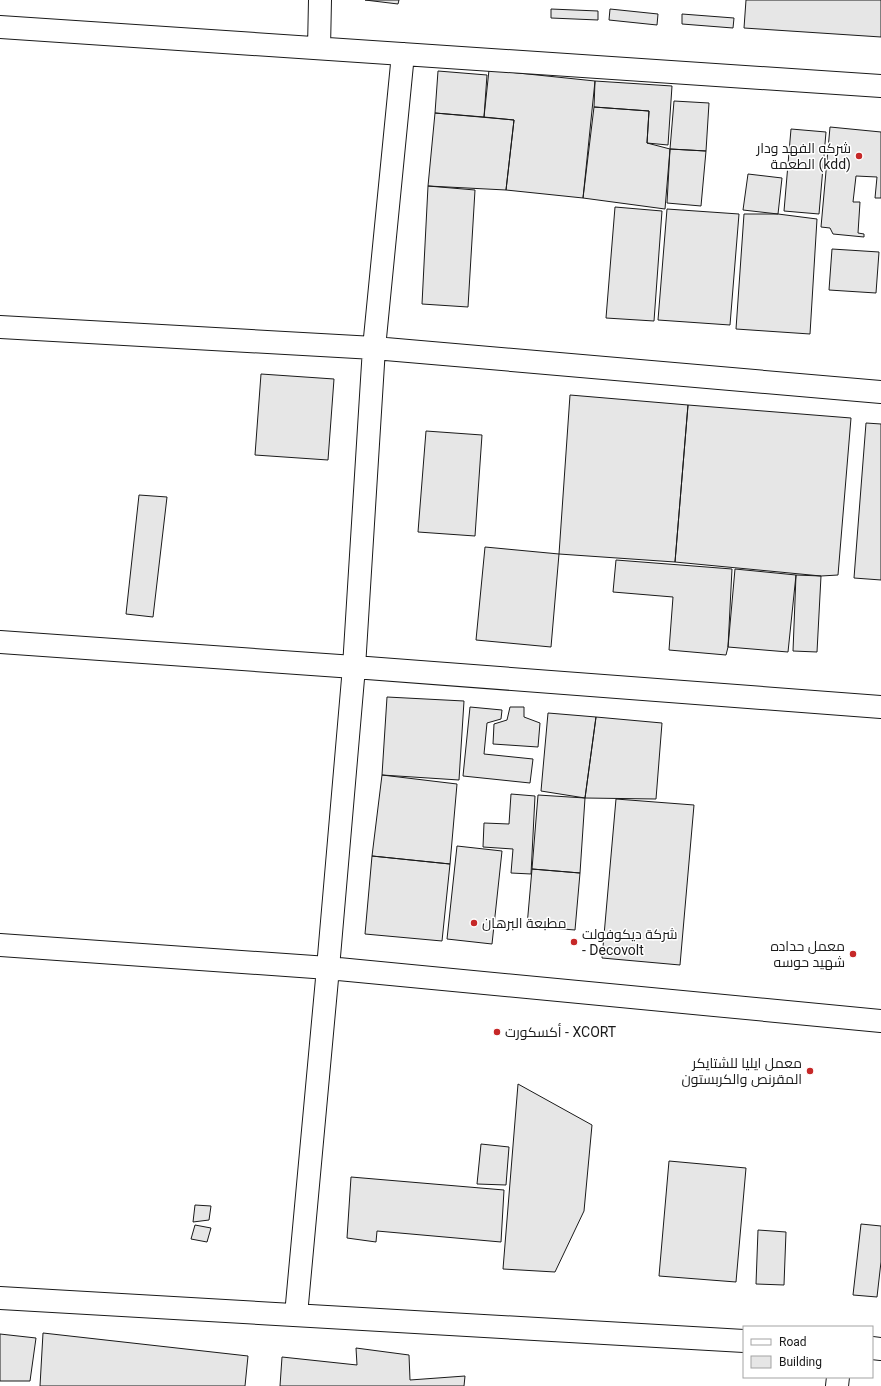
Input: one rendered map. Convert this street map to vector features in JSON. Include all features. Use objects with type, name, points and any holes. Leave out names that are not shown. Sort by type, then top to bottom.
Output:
[{"type":"street","points":[[319,48],[320,0]]},
{"type":"street","points":[[0,27],[881,86]]},
{"type":"street","points":[[296,1315],[354,667],[374,348],[403,54]]},
{"type":"street","points":[[0,327],[374,348],[881,392]]},
{"type":"street","points":[[0,642],[881,707]]},
{"type":"street","points":[[0,945],[328,968],[881,1021]]},
{"type":"street","points":[[0,1298],[743,1341]]},
{"type":"building","points":[[365,0],[399,0],[398,4]]},
{"type":"building","points":[[746,0],[881,0],[881,37],[744,28]]},
{"type":"building","points":[[551,9],[598,11],[598,20],[551,18]]},
{"type":"building","points":[[610,9],[658,14],[657,25],[609,20]]},
{"type":"building","points":[[682,14],[734,18],[733,28],[682,24]]},
{"type":"building","points":[[489,70],[595,81],[583,198],[506,190],[514,120],[484,117]]},
{"type":"building","points":[[438,71],[487,75],[484,117],[435,113]]},
{"type":"building","points":[[595,81],[672,86],[668,145],[647,143],[649,111],[594,107]]},
{"type":"building","points":[[674,101],[709,103],[706,151],[670,149]]},
{"type":"building","points":[[594,107],[649,111],[647,143],[670,149],[665,209],[583,198]]},
{"type":"building","points":[[435,113],[514,120],[506,190],[428,186]]},
{"type":"building","points":[[830,127],[881,132],[881,198],[875,198],[877,177],[856,176],[853,202],[860,202],[858,233],[864,234],[864,237],[833,234],[830,228],[821,227]]},
{"type":"building","points":[[791,129],[826,132],[819,214],[784,211]]},
{"type":"building","points":[[670,149],[706,151],[701,206],[667,203]]},
{"type":"building","points":[[748,174],[782,178],[778,214],[743,210]]},
{"type":"building","points":[[428,186],[475,190],[468,307],[422,304]]},
{"type":"building","points":[[615,207],[662,211],[654,321],[606,318]]},
{"type":"building","points":[[667,209],[739,214],[730,325],[658,320]]},
{"type":"building","points":[[744,214],[778,214],[817,219],[810,334],[736,329]]},
{"type":"building","points":[[832,249],[879,252],[876,293],[829,290]]},
{"type":"building","points":[[261,374],[334,379],[328,460],[255,455]]},
{"type":"building","points":[[570,395],[688,405],[675,562],[559,554]]},
{"type":"building","points":[[688,405],[851,418],[838,575],[821,576],[675,562]]},
{"type":"building","points":[[866,423],[881,424],[881,580],[854,578]]},
{"type":"building","points":[[426,431],[482,435],[475,536],[418,532]]},
{"type":"building","points":[[139,495],[167,497],[153,617],[126,614]]},
{"type":"building","points":[[485,547],[559,554],[551,647],[476,640]]},
{"type":"building","points":[[616,560],[732,569],[728,647],[726,655],[669,650],[673,597],[613,592]]},
{"type":"building","points":[[735,569],[796,575],[788,652],[728,647]]},
{"type":"building","points":[[796,575],[821,576],[817,652],[793,651]]},
{"type":"building","points":[[387,697],[464,701],[459,780],[382,775]]},
{"type":"building","points":[[470,707],[502,710],[501,719],[487,723],[484,754],[533,759],[530,783],[463,776]]},
{"type":"building","points":[[510,707],[524,707],[524,717],[540,723],[538,747],[493,744],[494,724],[507,720]]},
{"type":"building","points":[[548,713],[596,717],[585,798],[541,791]]},
{"type":"building","points":[[596,717],[662,723],[656,799],[585,798]]},
{"type":"building","points":[[382,775],[457,784],[450,864],[372,856]]},
{"type":"building","points":[[511,794],[535,796],[531,874],[511,873],[513,849],[483,847],[484,823],[509,824]]},
{"type":"building","points":[[538,795],[585,798],[580,873],[532,869]]},
{"type":"building","points":[[616,799],[694,805],[680,965],[602,958]]},
{"type":"building","points":[[457,846],[502,851],[492,944],[447,939]]},
{"type":"building","points":[[372,856],[450,864],[442,941],[365,934]]},
{"type":"building","points":[[532,869],[580,873],[575,930],[527,926]]},
{"type":"building","points":[[518,1084],[592,1125],[584,1211],[555,1272],[503,1269]]},
{"type":"building","points":[[481,1144],[509,1147],[506,1185],[477,1184]]},
{"type":"building","points":[[669,1161],[746,1168],[736,1282],[659,1276]]},
{"type":"building","points":[[351,1177],[504,1190],[501,1242],[377,1231],[376,1242],[347,1238]]},
{"type":"building","points":[[195,1205],[211,1206],[209,1220],[193,1222]]},
{"type":"building","points":[[861,1224],[881,1226],[881,1262],[877,1297],[853,1295]]},
{"type":"building","points":[[195,1225],[211,1228],[207,1242],[191,1239]]},
{"type":"building","points":[[758,1230],[786,1232],[784,1285],[756,1284]]},
{"type":"building","points":[[43,1333],[248,1356],[245,1386],[40,1386]]},
{"type":"building","points":[[0,1334],[36,1338],[30,1381],[0,1381]]},
{"type":"building","points":[[356,1348],[409,1355],[410,1380],[465,1376],[464,1386],[280,1386],[282,1357],[357,1365]]},
{"type":"place","name":"شركه الفهد ودار الطعمة (kdd)","points":[[859,156]]},
{"type":"place","name":"مطبعة البرهان","points":[[474,923]]},
{"type":"place","name":"شركة ديكوفولت - Decovolt","points":[[574,942]]},
{"type":"place","name":"معمل حداده شهيد حوسه","points":[[853,954]]},
{"type":"place","name":"أكسكورت - XCORT","points":[[497,1032]]},
{"type":"place","name":"معمل ايليا للشتايكر المقرنص والكربستون","points":[[810,1071]]}]
